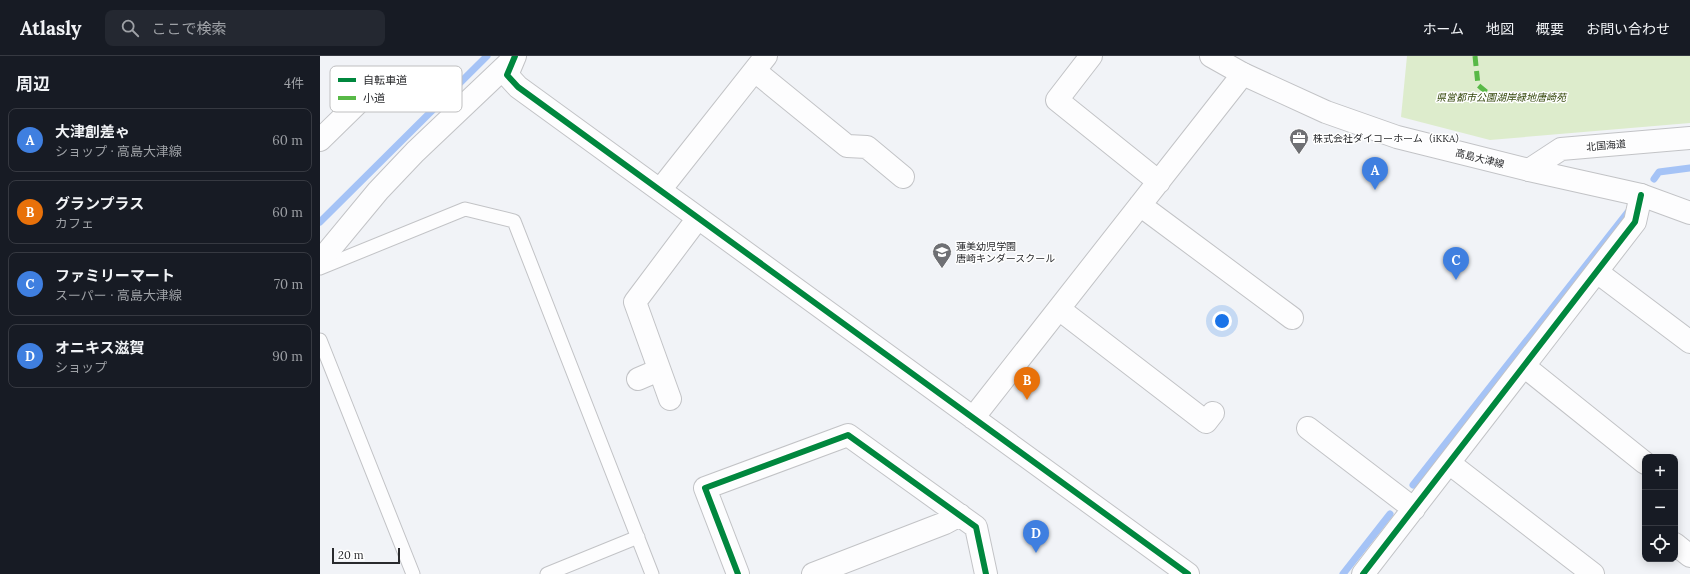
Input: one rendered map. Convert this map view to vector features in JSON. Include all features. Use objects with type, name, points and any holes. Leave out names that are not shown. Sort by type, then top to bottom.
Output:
[{"type":"street","points":[[1091,56],[1057,100],[1159,182]]},
{"type":"street","name":"高島大津線","points":[[1211,56],[1243,74],[1326,112],[1397,137],[1529,170],[1641,195],[1690,213]]},
{"type":"street","points":[[514,58],[507,75],[518,87],[1188,574]]},
{"type":"street","points":[[462,108],[514,58]]},
{"type":"street","points":[[660,190],[760,64],[847,146],[866,147],[903,177]]},
{"type":"street","points":[[973,418],[1243,74]]},
{"type":"street","points":[[320,140],[349,112]]},
{"type":"street","points":[[320,261],[378,191],[410,157],[457,112]]},
{"type":"street","name":"北国海道","points":[[1529,170],[1561,149],[1690,138]]},
{"type":"street","points":[[1363,574],[1635,222],[1641,195]]},
{"type":"street","points":[[1140,205],[1292,318]]},
{"type":"street","points":[[670,399],[635,302],[698,218]]},
{"type":"street","points":[[1597,272],[1690,342]]},
{"type":"street","points":[[1059,310],[1206,422],[1213,413]]},
{"type":"street","points":[[1524,366],[1642,461]]},
{"type":"street","points":[[638,379],[659,370]]},
{"type":"street","points":[[1308,428],[1414,509]]},
{"type":"street","points":[[738,574],[705,488],[848,435],[976,527],[986,574]]},
{"type":"street","points":[[1449,463],[1592,574]]},
{"type":"street","points":[[813,574],[945,523],[960,515]]},
{"type":"street","points":[[1678,546],[1690,556]]},
{"type":"lane","points":[[320,268],[465,209],[514,221],[652,574]]},
{"type":"lane","points":[[320,341],[413,574]]},
{"type":"lane","points":[[547,574],[638,537]]},
{"type":"green space","name":"県営都市公園湖岸緑地唐崎苑","points":[[1407,56],[1690,56],[1690,123],[1490,140],[1401,117]]},
{"type":"waterway","points":[[462,81],[487,56]]},
{"type":"waterway","points":[[320,222],[431,112]]},
{"type":"waterway","points":[[1654,179],[1659,172],[1690,168]]},
{"type":"waterway","points":[[1413,485],[1628,212]]},
{"type":"waterway","points":[[1343,574],[1390,514]]},
{"type":"marked path","points":[[1475,56],[1478,85],[1491,96],[1506,96]]},
{"type":"cycle path","points":[[515,56],[507,75],[518,87],[1188,574]]},
{"type":"cycle path","points":[[1363,574],[1635,222],[1641,195]]},
{"type":"cycle path","points":[[738,574],[705,488],[848,435],[976,527],[986,574]]},
{"type":"place","name":"株式会社ダイコーホーム（iKKA）","points":[[1299,155]]},
{"type":"place","name":"大津創差ゃ","points":[[1375,190]]},
{"type":"place","name":"蓮美幼児学園 唐崎キンダースクール","points":[[942,269]]},
{"type":"place","name":"ファミリーマート","points":[[1456,280]]},
{"type":"place","name":"グランプラス","points":[[1027,400]]},
{"type":"place","name":"オニキス滋賀","points":[[1036,553]]}]
